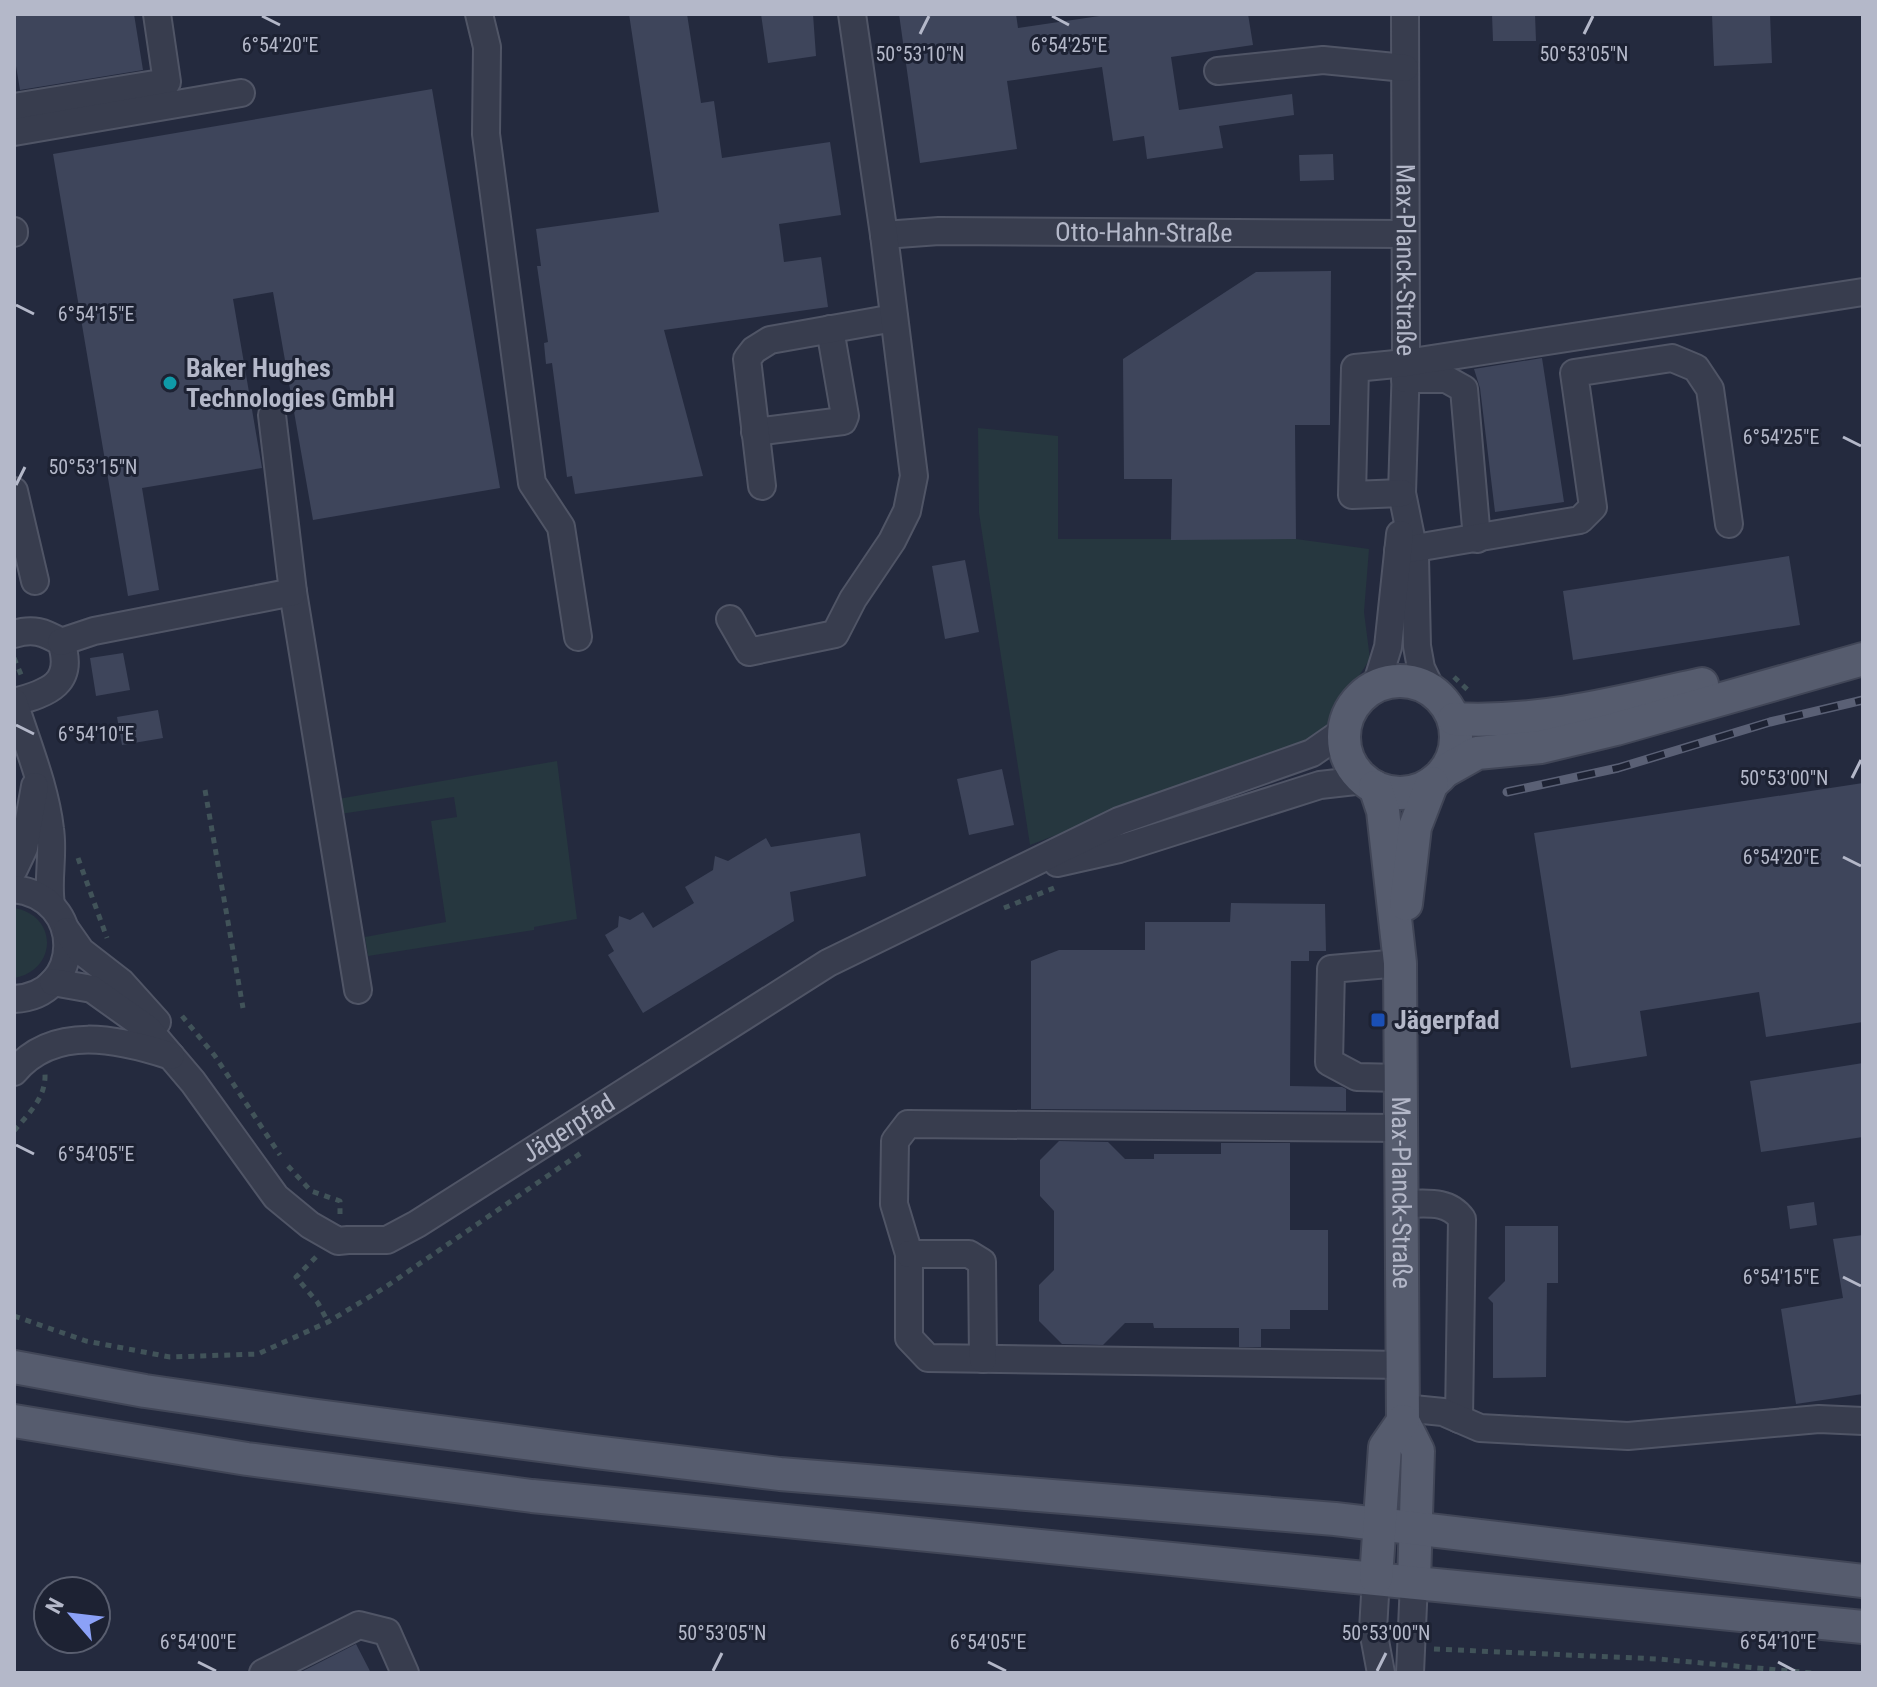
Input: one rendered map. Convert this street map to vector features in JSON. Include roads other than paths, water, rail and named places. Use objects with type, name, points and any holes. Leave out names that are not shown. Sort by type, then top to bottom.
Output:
[{"type":"main road","points":[[1454,719],[1492,721],[1595,708],[1769,670],[1863,657]]},
{"type":"main road","points":[[1439,777],[1454,755],[1456,737],[1454,719],[1445,702],[1431,689],[1413,682],[1394,681],[1376,686],[1361,697],[1350,712],[1345,730],[1345,749],[1352,766],[1370,783],[1394,793],[1414,791],[1439,777],[1477,753],[1541,747],[1616,729],[1863,657]]},
{"type":"main road","name":"Max-Planck-Straße","points":[[1400,963],[1415,827],[1439,777]]},
{"type":"main road","name":"Max-Planck-Straße","points":[[1370,783],[1383,811],[1400,963],[1403,1415],[1418,1451],[1414,1582]]},
{"type":"main road","points":[[14,1367],[145,1391],[310,1415],[780,1474],[1380,1524],[1863,1581]]},
{"type":"main road","name":"Max-Planck-Straße","points":[[1376,1578],[1385,1447],[1403,1415]]},
{"type":"main road","points":[[14,1421],[233,1457],[532,1496],[1863,1627]]},
{"type":"street","points":[[14,107],[167,82],[157,14]]},
{"type":"street","points":[[479,14],[487,47],[486,134],[532,483],[561,527],[578,637]]},
{"type":"street","points":[[730,619],[749,652],[835,634],[907,511],[914,476],[852,14]]},
{"type":"street","name":"Max-Planck-Straße","points":[[1405,14],[1403,500],[1417,646],[1421,668],[1431,689]]},
{"type":"street","points":[[1218,71],[1323,60],[1405,68]]},
{"type":"street","points":[[14,132],[241,93]]},
{"type":"street","name":"Otto-Hahn-Straße","points":[[884,235],[939,231],[1405,234]]},
{"type":"street","points":[[1405,371],[1863,292]]},
{"type":"street","points":[[762,486],[747,359],[754,350],[770,340],[894,318]]},
{"type":"street","points":[[755,432],[843,421],[845,416],[830,329]]},
{"type":"street","points":[[1406,550],[1580,520],[1593,507],[1574,373],[1672,358],[1696,368],[1710,389],[1729,524]]},
{"type":"street","points":[[1403,500],[1352,495],[1355,368],[1405,371],[1446,379],[1464,389],[1477,539]]},
{"type":"street","points":[[272,415],[293,592],[358,990]]},
{"type":"street","points":[[14,491],[35,581]]},
{"type":"street","name":"Max-Planck-Straße","points":[[1376,686],[1388,647],[1406,550]]},
{"type":"street","points":[[61,642],[94,631],[293,592]]},
{"type":"street","points":[[14,634],[42,631],[61,642],[67,659],[63,676],[53,689],[20,701],[36,774],[45,797],[51,834],[48,885],[51,905]]},
{"type":"street","points":[[1010,874],[1119,821],[1312,753],[1345,730]]},
{"type":"street","points":[[14,869],[28,831],[36,774]]},
{"type":"street","points":[[1010,874],[1119,849],[1320,785],[1370,783]]},
{"type":"street","name":"Jägerpfad","points":[[174,1057],[276,1197],[310,1225],[338,1241],[387,1240],[417,1224],[828,963],[1010,874]]},
{"type":"street","points":[[14,889],[40,896],[51,905],[81,951],[137,998],[162,1027],[174,1057]]},
{"type":"street","points":[[15,1001],[31,997],[53,982],[63,967],[68,949],[67,931]]},
{"type":"street","points":[[1400,963],[1331,969],[1329,1062],[1357,1077],[1401,1078]]},
{"type":"street","points":[[53,982],[92,989],[148,1029],[174,1057]]},
{"type":"street","points":[[14,1072],[31,1055],[53,1044],[89,1039],[127,1042],[174,1057]]},
{"type":"street","points":[[1402,1128],[908,1124],[895,1141],[894,1204],[909,1254],[909,1338],[928,1358],[1404,1365]]},
{"type":"street","points":[[1403,1204],[1443,1204],[1456,1210],[1462,1219],[1459,1419]]},
{"type":"street","points":[[909,1254],[969,1254],[982,1262],[983,1359]]},
{"type":"street","points":[[1403,1415],[1443,1412],[1480,1428],[1628,1436],[1819,1419],[1863,1421]]},
{"type":"street","name":"Max-Planck-Straße","points":[[1376,1578],[1373,1630],[1381,1673]]},
{"type":"street","name":"Max-Planck-Straße","points":[[1410,1673],[1414,1582]]},
{"type":"street","points":[[263,1673],[359,1625],[387,1632],[405,1673]]},
{"type":"railway","points":[[1507,792],[1618,768],[1770,722],[1863,700]]},
{"type":"place","name":"Baker Hughes Technologies GmbH","points":[[170,383]]},
{"type":"place","name":"Jägerpfad","points":[[1378,1020]]}]
